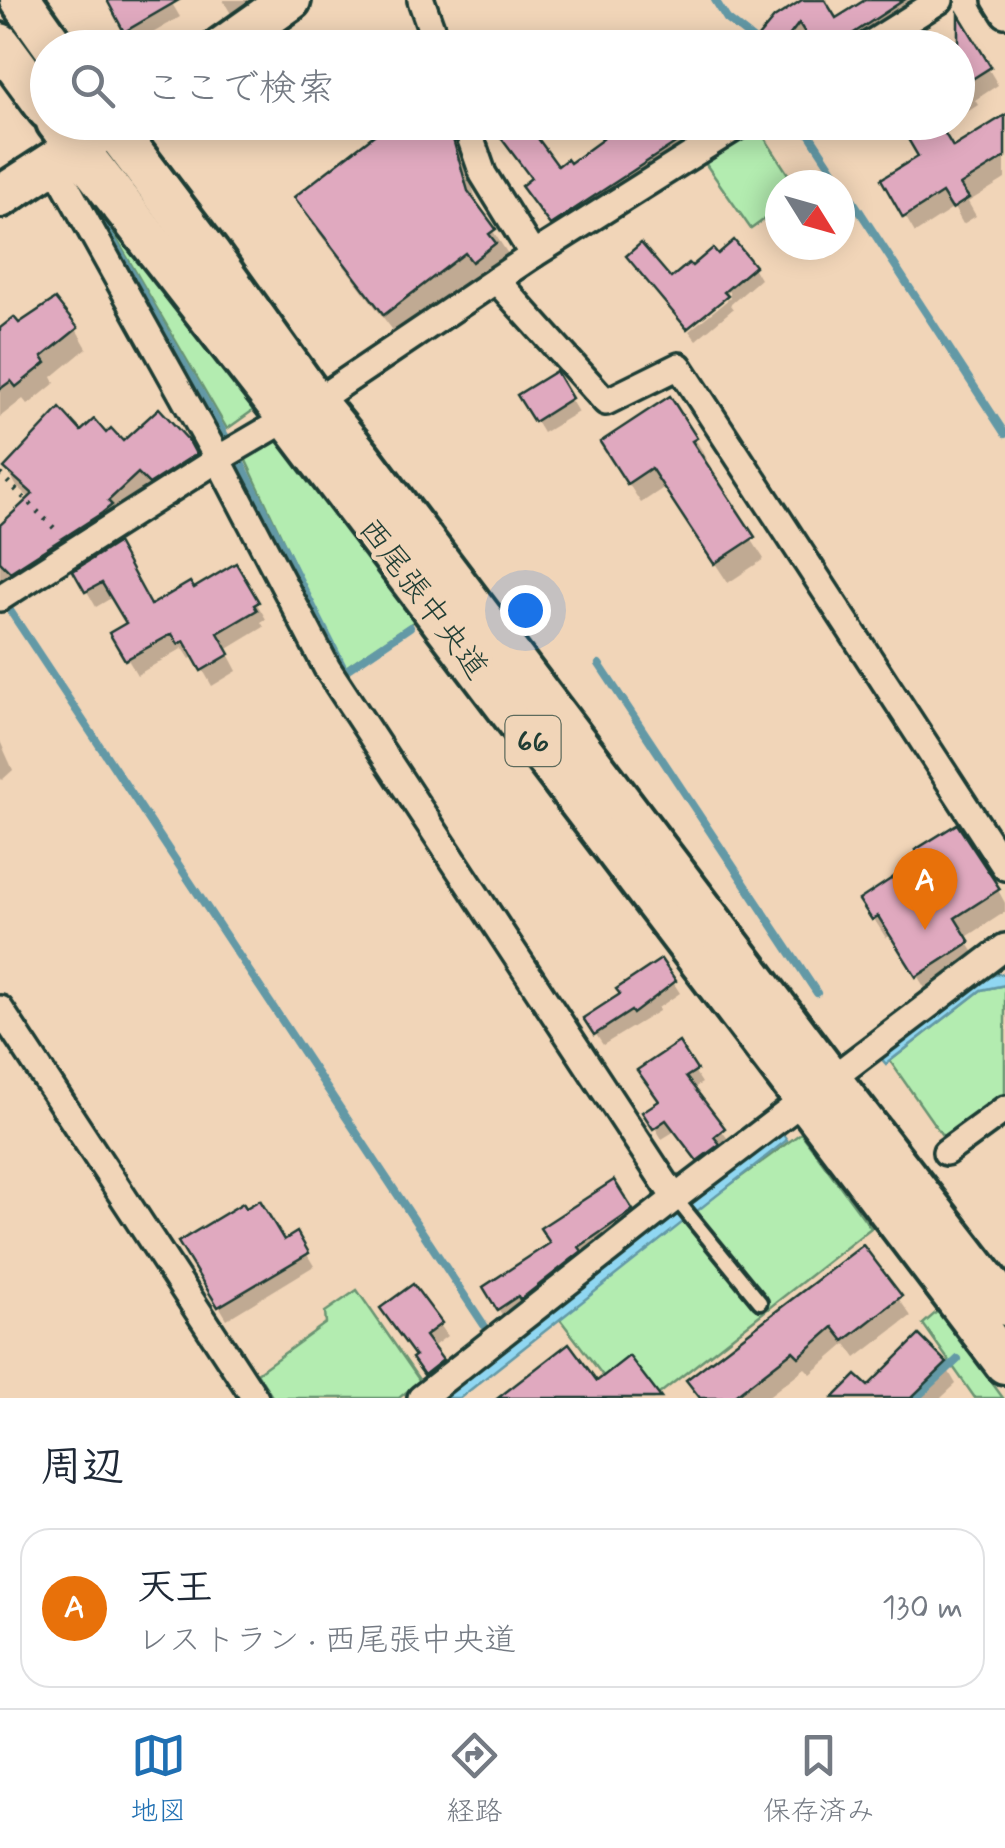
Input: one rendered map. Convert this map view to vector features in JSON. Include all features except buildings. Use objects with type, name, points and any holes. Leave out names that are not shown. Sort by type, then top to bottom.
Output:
[{"type":"main road","points":[[20,0],[42,30]]},
{"type":"main road","points":[[248,30],[290,0]]},
{"type":"main road","points":[[0,44],[30,85]]},
{"type":"main road","name":"西尾張中央道","points":[[125,140],[209,254],[301,410]]},
{"type":"main road","points":[[0,197],[62,144]]},
{"type":"main road","name":"西尾張中央道","points":[[62,144],[301,410],[818,1090],[1005,1363]]},
{"type":"main road","name":"西尾張中央道","points":[[818,1090],[1005,1305]]},
{"type":"street","points":[[421,0],[432,30]]},
{"type":"street","points":[[892,30],[940,0]]},
{"type":"street","points":[[996,0],[1005,14]]},
{"type":"street","points":[[471,140],[483,174],[533,255]]},
{"type":"street","points":[[0,598],[218,458],[301,410],[533,255],[715,140]]},
{"type":"street","points":[[62,144],[218,458],[328,668],[682,1207]]},
{"type":"street","points":[[496,280],[606,402],[678,366],[1005,867]]},
{"type":"street","points":[[421,1398],[682,1207],[818,1090],[1005,947]]},
{"type":"street","points":[[0,1009],[255,1398]]},
{"type":"street","points":[[946,1152],[1005,1109]]},
{"type":"lane","points":[[682,1207],[760,1302]]},
{"type":"path","points":[[0,474],[78,550]]},
{"type":"green space","points":[[735,140],[766,140],[785,170],[765,170],[765,219],[751,229],[703,160]]},
{"type":"green space","points":[[106,221],[115,221],[255,409],[227,429]]},
{"type":"green space","points":[[276,436],[416,620],[343,669],[242,452]]},
{"type":"green space","points":[[1005,985],[1005,1096],[946,1141],[890,1061],[981,990]]},
{"type":"green space","points":[[801,1133],[871,1228],[654,1398],[620,1398],[559,1318],[678,1223]]},
{"type":"green space","points":[[357,1290],[420,1381],[399,1398],[273,1398],[257,1373],[326,1323],[325,1312]]},
{"type":"green space","points":[[939,1310],[1003,1398],[975,1398],[923,1324]]},
{"type":"water","points":[[1005,974],[1005,985],[981,990],[886,1064],[879,1056],[979,980]]},
{"type":"water","points":[[782,1133],[787,1140],[460,1398],[441,1398]]},
{"type":"waterway","points":[[715,0],[727,19],[741,30]]},
{"type":"waterway","points":[[813,140],[1005,434]]},
{"type":"waterway","points":[[98,215],[227,439]]},
{"type":"waterway","points":[[239,459],[345,671],[410,627]]},
{"type":"waterway","points":[[5,603],[484,1325]]},
{"type":"waterway","points":[[599,664],[817,993]]},
{"type":"waterway","points":[[916,1398],[958,1359]]},
{"type":"place","name":"天王","points":[[925,930]]}]
